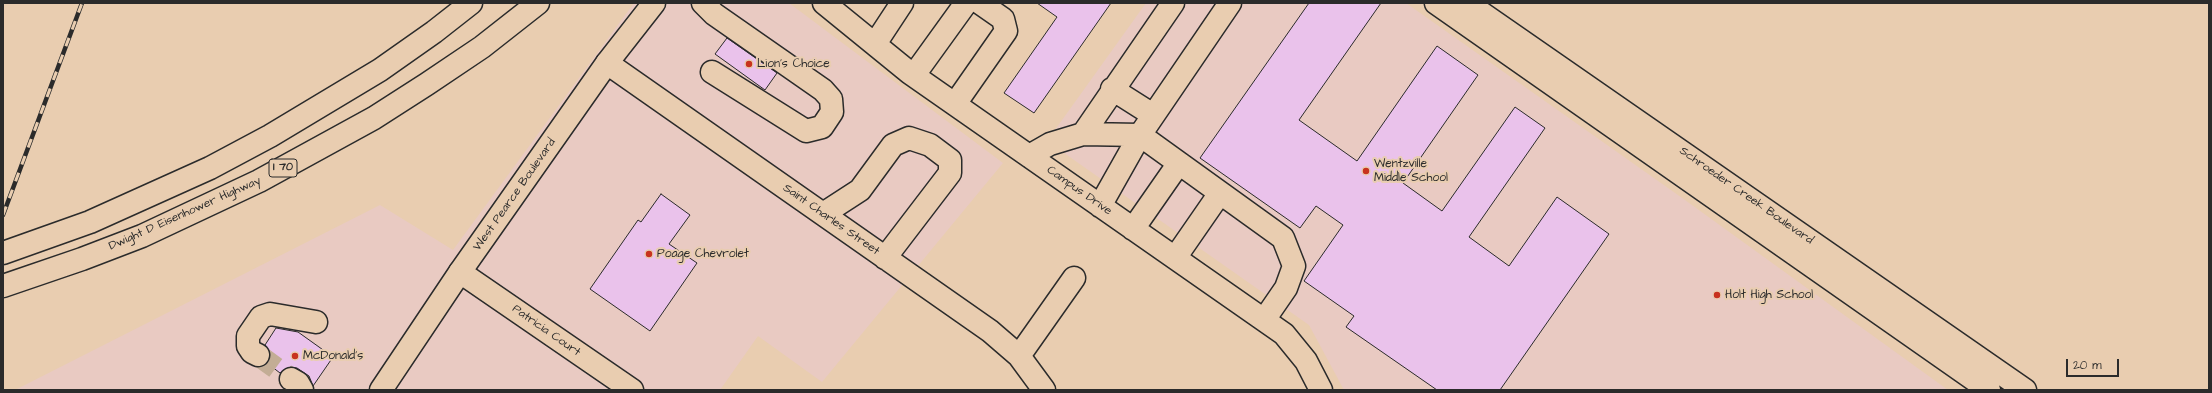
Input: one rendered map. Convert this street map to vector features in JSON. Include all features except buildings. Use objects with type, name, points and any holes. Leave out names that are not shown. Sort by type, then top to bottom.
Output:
[{"type":"main road","points":[[3,253],[90,222],[150,197],[230,158],[277,132],[380,70],[434,32],[471,3]]},
{"type":"main road","name":"Dwight D Eisenhower Highway","points":[[3,286],[82,259],[142,236],[259,181],[374,118],[482,47],[538,3]]},
{"type":"main road","name":"West Pearce Boulevard","points":[[381,390],[460,272],[607,63],[654,3]]},
{"type":"main road","points":[[703,3],[714,14],[823,90],[831,99],[832,112],[822,126],[806,131],[712,72]]},
{"type":"main road","name":"Campus Drive","points":[[824,3],[914,75],[1284,334],[1306,361],[1321,390]]},
{"type":"main road","points":[[875,44],[902,3]]},
{"type":"main road","points":[[914,75],[966,3]]},
{"type":"main road","points":[[955,104],[1006,32],[1003,19],[980,3]]},
{"type":"main road","points":[[1083,134],[1112,89],[1173,3]]},
{"type":"main road","points":[[1100,206],[1140,135],[1230,3]]},
{"type":"main road","name":"Schroeder Creek Boulevard","points":[[1436,3],[1989,390]]},
{"type":"main road","name":"Schroeder Creek Boulevard","points":[[1467,3],[2024,390]]},
{"type":"main road","name":"Saint Charles Street","points":[[607,63],[990,331],[1018,356],[1044,390]]},
{"type":"main road","points":[[1112,89],[1153,115]]},
{"type":"main road","points":[[1029,156],[1050,144],[1083,134],[1140,135],[1283,238],[1294,266],[1286,288],[1264,320]]},
{"type":"main road","points":[[823,214],[860,190],[893,146],[909,138],[930,145],[950,160],[950,173],[885,258]]},
{"type":"main road","points":[[1133,229],[1179,163]]},
{"type":"main road","points":[[1175,258],[1220,193]]},
{"type":"main road","name":"Patricia Court","points":[[460,272],[632,390]]},
{"type":"main road","points":[[1018,356],[1074,278]]},
{"type":"main road","points":[[258,355],[252,352],[248,346],[248,336],[261,317],[270,314],[316,322]]},
{"type":"shaded area","points":[[634,3],[789,3],[1003,163],[822,382],[758,336],[720,390],[15,390],[380,205],[453,250]]},
{"type":"shaded area","name":"Wentzville Middle School","points":[[1146,3],[1406,3],[1685,200],[1948,390],[1344,390],[1309,325],[1047,141]]},
{"type":"tunnel","points":[[258,355],[291,379]]},
{"type":"railway","points":[[3,215],[82,3]]},
{"type":"place","name":"Lion's Choice","points":[[749,64]]},
{"type":"place","name":"Wentzville Middle School","points":[[1366,171]]},
{"type":"place","name":"Poage Chevrolet","points":[[649,254]]},
{"type":"place","name":"Holt High School","points":[[1717,295]]},
{"type":"place","name":"McDonald's","points":[[295,356]]}]
